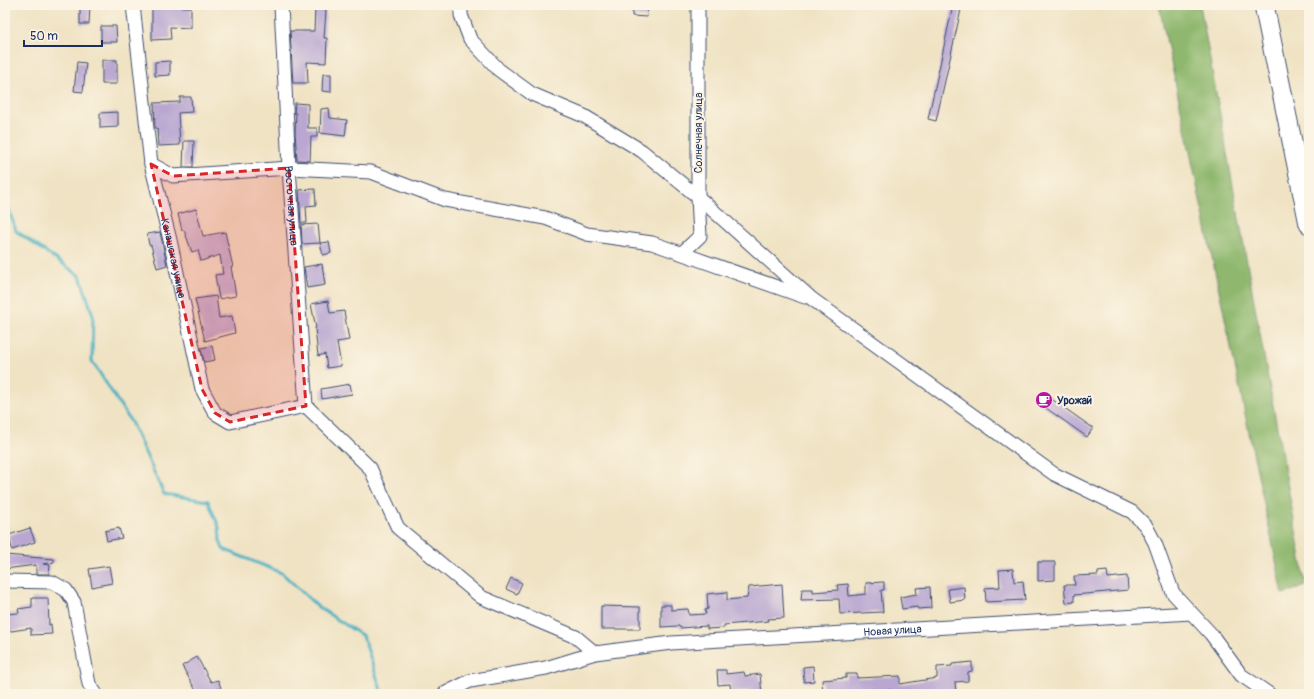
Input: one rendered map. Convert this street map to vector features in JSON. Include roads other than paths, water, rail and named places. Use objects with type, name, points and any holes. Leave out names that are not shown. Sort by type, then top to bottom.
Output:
[{"type":"highway","points":[[1264,5],[1309,224]]},
{"type":"street","name":"Канашская улица","points":[[133,5],[151,164],[172,248],[202,389],[215,413],[230,422],[306,406]]},
{"type":"street","name":"Восточная улица","points":[[281,5],[289,168],[306,406]]},
{"type":"street","points":[[460,5],[461,15],[470,39],[498,70],[532,94],[584,116],[642,151],[698,197],[812,299],[1054,474],[1132,512],[1146,526],[1155,543],[1173,593],[1211,634],[1241,675],[1269,694]]},
{"type":"street","name":"Солнечная улица","points":[[682,253],[700,236],[698,197],[698,5]]},
{"type":"street","points":[[151,164],[173,176],[289,168],[371,172],[445,200],[545,218],[587,234],[652,243],[812,299]]},
{"type":"street","points":[[306,406],[370,468],[398,528],[482,597],[576,637],[595,653]]},
{"type":"street","points":[[5,581],[52,582],[66,590],[74,602],[89,684],[96,694]]},
{"type":"street","name":"Новая улица","points":[[444,694],[470,681],[546,668],[595,653],[671,643],[1191,613]]},
{"type":"waterway","points":[[5,198],[16,231],[80,276],[93,315],[92,361],[131,422],[164,494],[208,501],[219,527],[220,540],[223,549],[282,573],[318,607],[363,636],[381,690],[385,694]]},
{"type":"place","name":"Урожай","points":[[1044,400]]}]
